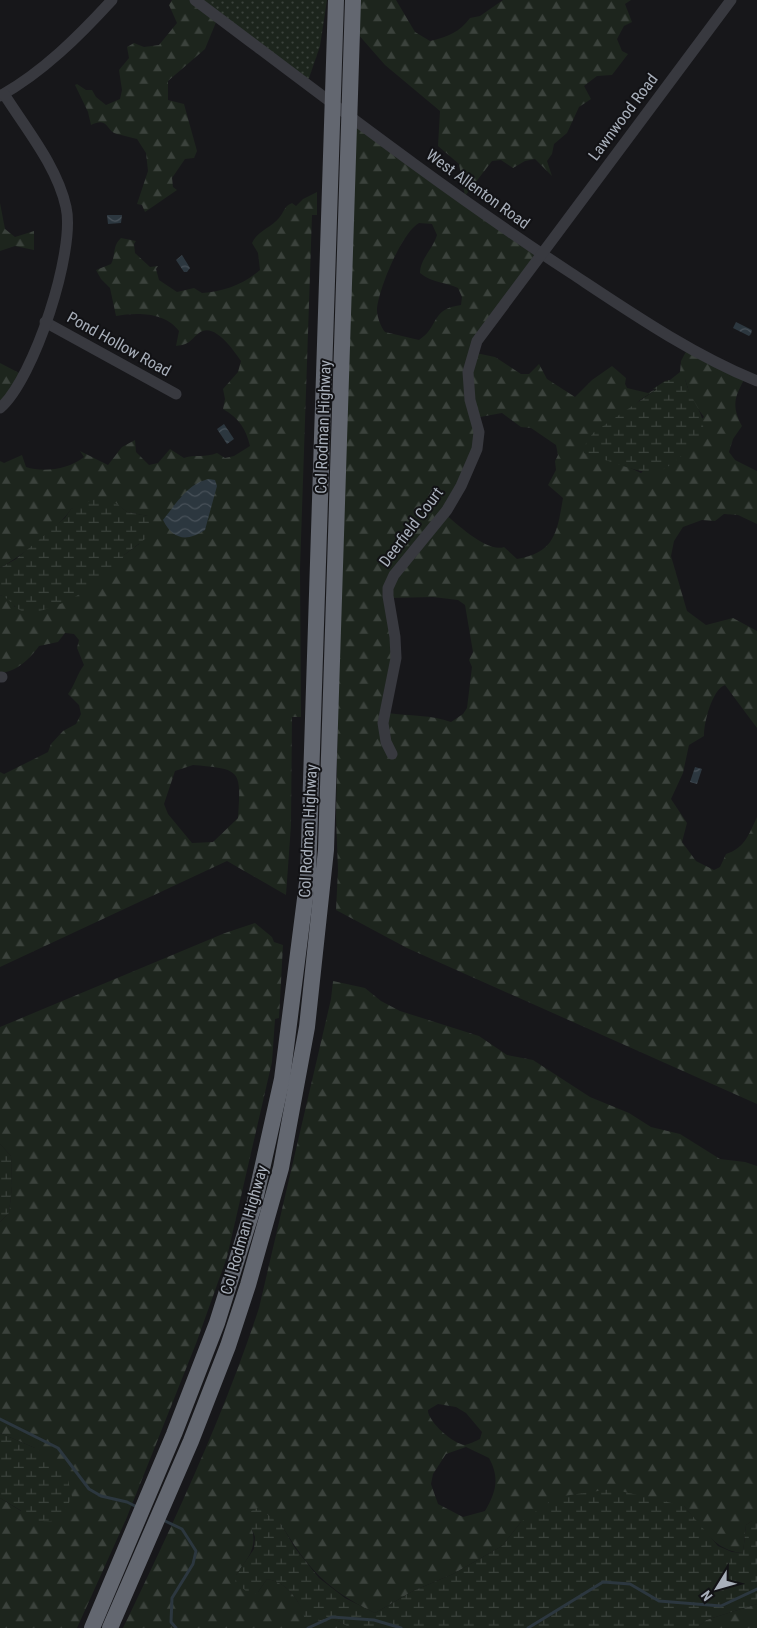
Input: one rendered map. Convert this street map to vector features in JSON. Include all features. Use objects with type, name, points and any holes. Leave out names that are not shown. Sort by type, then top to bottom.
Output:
[{"type":"highway","name":"Col Rodman Highway","points":[[92,1628],[142,1510],[217,1323],[236,1266],[269,1142],[290,1028],[308,875],[331,101],[336,0]]},
{"type":"highway","name":"Col Rodman Highway","points":[[110,1628],[208,1400],[259,1249],[281,1168],[307,1026],[323,892],[326,850],[353,0]]},
{"type":"street","points":[[0,408],[17,389],[36,351],[66,249],[68,220],[66,208],[50,168],[2,95],[60,52],[112,0]]},
{"type":"street","name":"West Allenton Road","points":[[195,0],[494,222],[626,309],[713,361],[757,381]]},
{"type":"street","name":"Lawnwood Road","points":[[540,253],[731,0]]},
{"type":"street","name":"Deerfield Court","points":[[392,754],[386,742],[383,723],[396,658],[388,588],[394,575],[442,517],[461,486],[479,440],[479,432],[468,390],[468,372],[472,353],[484,330],[540,253]]},
{"type":"street","name":"Pond Hollow Road","points":[[45,322],[176,394]]},
{"type":"green space","points":[[172,0],[201,0],[219,15],[205,49],[168,81],[168,100],[184,104],[197,151],[194,158],[185,159],[172,178],[173,187],[177,190],[145,212],[142,205],[137,204],[148,171],[146,153],[137,139],[113,133],[101,122],[91,125],[88,112],[75,85],[77,84],[86,90],[92,90],[96,97],[106,105],[120,99],[122,90],[119,70],[129,58],[127,47],[134,43],[144,47],[159,45],[177,23],[169,5]]},
{"type":"green space","points":[[202,0],[327,0],[320,46],[308,81]]},
{"type":"green space","points":[[353,0],[396,0],[415,32],[430,41],[453,33],[470,18],[480,16],[503,0],[631,0],[625,4],[632,22],[624,26],[617,39],[622,51],[628,54],[612,75],[597,76],[584,86],[591,99],[579,107],[567,133],[554,144],[552,154],[547,161],[552,176],[535,159],[525,161],[513,168],[501,160],[492,161],[465,196],[459,164],[438,146],[440,111],[385,65],[357,33]]},
{"type":"green space","points":[[349,119],[540,249],[476,353],[495,357],[521,374],[529,374],[539,364],[547,379],[575,397],[592,380],[612,366],[626,378],[625,384],[627,388],[648,393],[658,388],[640,400],[585,453],[622,464],[641,473],[704,417],[692,401],[685,379],[670,380],[680,372],[681,361],[690,344],[746,376],[737,394],[735,406],[742,426],[733,439],[729,452],[735,460],[757,471],[757,524],[738,515],[724,514],[715,521],[702,520],[683,527],[674,541],[671,556],[687,611],[706,625],[733,618],[757,631],[757,728],[725,685],[720,688],[710,707],[705,723],[704,736],[689,745],[683,773],[671,799],[687,823],[682,842],[696,861],[714,870],[720,867],[726,854],[742,844],[749,835],[757,817],[757,1104],[407,948],[336,910],[338,870],[336,817]],"holes":[[[419,223],[432,224],[437,235],[422,263],[420,273],[429,279],[458,288],[462,297],[461,305],[444,310],[426,335],[419,340],[385,332],[377,310],[378,301],[392,262],[405,238]],[[502,413],[521,427],[531,428],[556,445],[558,455],[555,461],[556,470],[548,485],[563,498],[559,521],[556,531],[547,546],[530,556],[517,559],[504,547],[490,546],[465,531],[445,514],[476,451],[480,417]],[[433,597],[458,600],[465,605],[473,652],[469,660],[472,667],[467,708],[463,714],[451,722],[428,717],[388,713],[397,671],[392,598]]]},
{"type":"green space","points":[[317,192],[317,215],[312,215],[300,569],[301,717],[292,717],[291,825],[286,895],[227,861],[0,967],[0,772],[4,774],[48,752],[51,744],[63,731],[76,724],[81,714],[79,705],[68,694],[84,665],[77,648],[79,640],[74,634],[65,633],[58,642],[39,646],[27,660],[17,667],[0,673],[0,595],[9,598],[15,607],[124,555],[139,544],[148,516],[127,512],[111,500],[71,509],[58,525],[39,542],[0,568],[0,461],[4,463],[22,455],[26,467],[41,470],[56,469],[84,457],[80,451],[108,465],[122,447],[135,440],[136,452],[149,465],[158,463],[170,449],[184,458],[217,453],[225,458],[234,456],[250,446],[241,424],[223,409],[225,399],[223,389],[238,372],[241,361],[229,345],[217,334],[205,330],[187,343],[176,346],[179,331],[166,320],[141,314],[116,316],[110,288],[101,279],[96,270],[111,264],[116,244],[121,238],[136,241],[134,244],[135,253],[150,267],[158,266],[156,269],[159,280],[177,292],[194,288],[202,293],[218,291],[233,286],[247,280],[260,270],[258,253],[252,243],[254,239],[281,216],[287,206],[292,203],[296,206],[303,199]],"holes":[[[193,765],[209,766],[230,771],[235,775],[239,790],[238,818],[213,842],[192,843],[168,814],[164,804],[175,771]]]},
{"type":"green space","points":[[0,203],[5,229],[15,237],[34,231],[34,250],[15,246],[0,251]]},
{"type":"green space","points":[[0,363],[25,376],[0,409]]},
{"type":"green space","points":[[685,378],[690,394],[701,415],[703,430],[701,439],[675,462],[653,473],[644,472],[584,453],[586,443],[593,433],[657,389],[653,389],[665,381]]},
{"type":"green space","points":[[100,497],[112,500],[127,512],[148,516],[152,524],[149,536],[124,555],[119,564],[96,584],[81,594],[50,608],[36,612],[21,611],[0,595],[0,568],[16,559],[65,518],[71,509]]},
{"type":"green space","points":[[255,923],[272,937],[274,942],[283,945],[279,1018],[275,1019],[272,1062],[227,1257],[197,1341],[127,1517],[77,1628],[0,1628],[0,1498],[21,1511],[35,1448],[0,1433],[0,1222],[9,1213],[12,1186],[11,1156],[0,1144],[0,1027],[225,933]]},
{"type":"green space","points":[[333,981],[365,988],[381,1001],[400,1011],[479,1036],[507,1055],[533,1060],[590,1097],[629,1113],[651,1127],[680,1134],[720,1159],[745,1162],[757,1166],[757,1521],[752,1521],[746,1525],[743,1553],[724,1548],[716,1543],[684,1506],[521,1522],[502,1546],[453,1574],[413,1591],[375,1613],[344,1596],[320,1577],[300,1554],[281,1524],[251,1527],[254,1541],[253,1547],[236,1575],[258,1592],[267,1579],[283,1585],[299,1603],[309,1625],[321,1620],[330,1619],[339,1621],[350,1628],[123,1628],[179,1510],[230,1390],[259,1308],[331,999]],"holes":[[[438,1404],[456,1407],[466,1413],[482,1432],[480,1439],[465,1445],[448,1437],[436,1426],[429,1415],[428,1410]],[[466,1447],[489,1458],[495,1472],[495,1485],[492,1498],[485,1511],[463,1517],[438,1504],[431,1484],[433,1474],[446,1454]]]},
{"type":"green space","points":[[0,1144],[11,1156],[12,1186],[9,1213],[0,1222]]},
{"type":"green space","points":[[0,1433],[35,1448],[66,1472],[72,1497],[60,1520],[40,1522],[0,1498]]},
{"type":"green space","points":[[612,1489],[684,1506],[718,1546],[732,1552],[743,1553],[746,1525],[752,1521],[757,1521],[757,1604],[706,1620],[697,1628],[350,1628],[339,1621],[330,1619],[321,1620],[309,1625],[306,1623],[298,1601],[288,1589],[275,1581],[267,1579],[258,1592],[251,1596],[235,1581],[236,1575],[254,1549],[255,1537],[251,1527],[251,1511],[258,1508],[281,1524],[295,1548],[319,1578],[345,1598],[375,1613],[413,1591],[453,1574],[502,1546],[521,1522],[556,1497]]},
{"type":"green space","points":[[757,1604],[757,1628],[697,1628],[706,1620]]},
{"type":"water","points":[[107,215],[122,215],[121,223],[108,224]]},
{"type":"water","points":[[182,255],[190,268],[187,272],[184,272],[176,260]]},
{"type":"water","points":[[736,322],[752,330],[751,334],[749,336],[733,328]]},
{"type":"water","points":[[224,424],[234,439],[227,444],[217,429]]},
{"type":"water","points":[[215,480],[217,486],[205,530],[186,537],[181,537],[171,532],[163,520],[189,490],[202,481]]},
{"type":"water","points":[[695,767],[702,769],[697,784],[690,782]]},
{"type":"waterway","points":[[0,1419],[58,1448],[89,1489],[101,1496],[127,1502],[137,1507]]},
{"type":"waterway","points":[[163,1520],[182,1529],[196,1551],[193,1564],[172,1598],[171,1622],[176,1628]]},
{"type":"waterway","points":[[528,1628],[603,1582],[630,1584],[659,1601],[721,1606],[757,1589]]},
{"type":"waterway","points":[[308,1628],[332,1617],[374,1620],[401,1628]]}]
